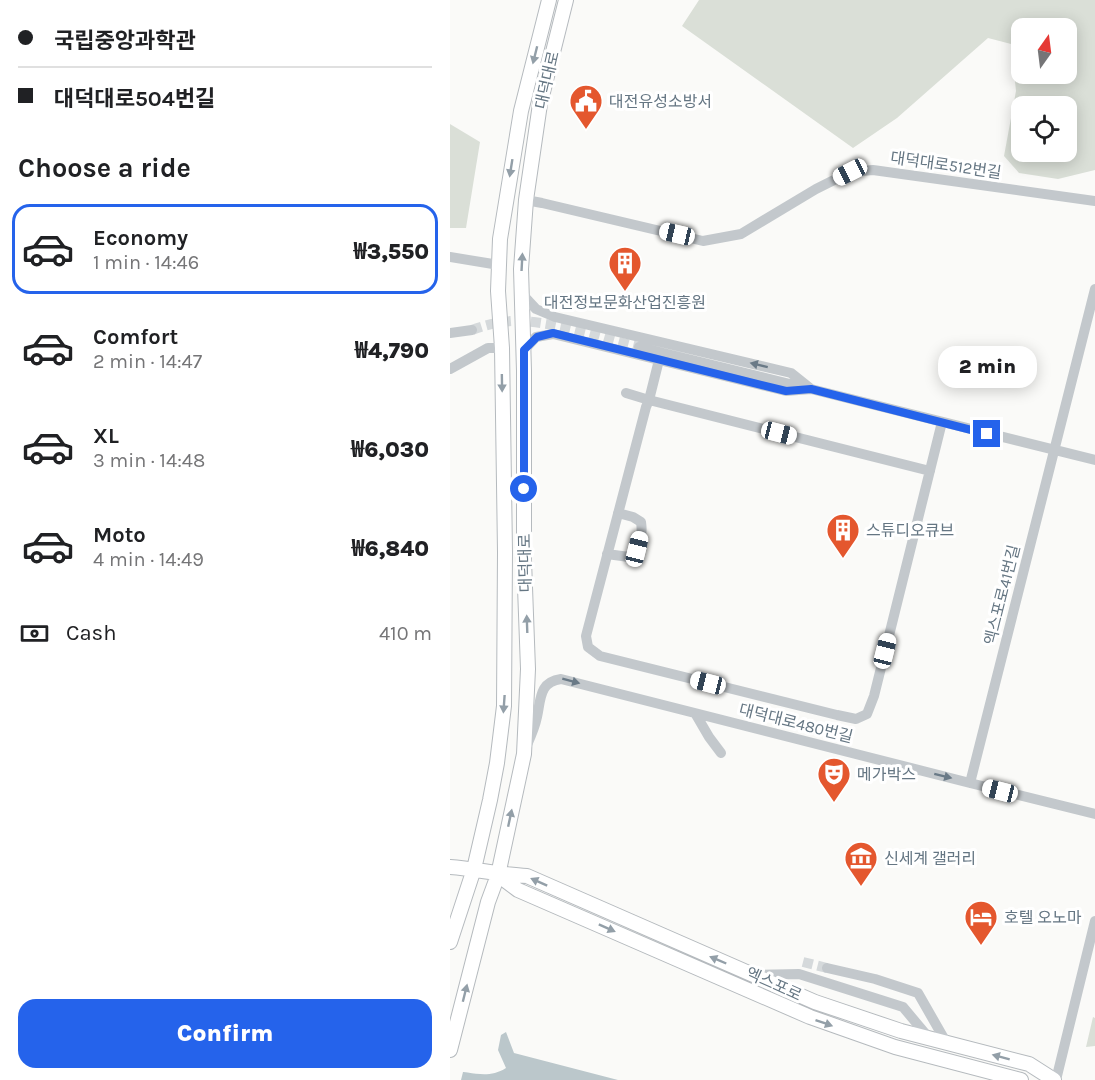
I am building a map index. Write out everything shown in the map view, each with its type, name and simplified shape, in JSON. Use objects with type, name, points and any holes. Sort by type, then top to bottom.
[{"type":"main road","name":"대덕대로","points":[[451,937],[474,869],[497,764],[504,706],[505,552],[502,348],[498,291],[500,239],[521,111],[549,0]]},
{"type":"main road","name":"대덕대로","points":[[450,1050],[488,902],[498,875],[524,754],[528,669],[524,560],[522,294],[526,201],[540,104],[566,0]]},
{"type":"main road","name":"엑스포로","points":[[450,867],[474,869],[498,875],[527,876],[815,1002],[901,1031],[1029,1064],[1055,1080]]},
{"type":"main road","name":"엑스포로","points":[[498,875],[518,890],[810,1017],[895,1047],[1021,1080]]},
{"type":"main road","points":[[450,913],[451,937]]},
{"type":"street","name":"대덕대로512번길","points":[[526,201],[704,241],[741,234],[816,189],[850,172],[873,170],[1095,201]]},
{"type":"street","points":[[450,257],[499,265]]},
{"type":"street","name":"엑스포로41번길","points":[[970,783],[1095,289]]},
{"type":"street","points":[[522,294],[536,309],[555,317],[791,373],[811,389]]},
{"type":"street","points":[[450,333],[472,330]]},
{"type":"street","points":[[524,350],[537,337],[553,333],[811,389],[1095,460]]},
{"type":"street","points":[[631,334],[623,338],[623,346],[659,360],[786,391],[811,389]]},
{"type":"street","points":[[450,369],[488,348],[502,348]]},
{"type":"street","points":[[659,360],[586,636],[588,647],[594,653],[826,712],[860,718],[867,714],[874,696],[942,422]]},
{"type":"street","points":[[626,393],[930,471]]},
{"type":"street","points":[[607,554],[629,557],[637,549],[642,530],[641,522],[618,513]]},
{"type":"street","name":"대덕대로480번길","points":[[524,754],[537,718],[539,699],[545,687],[552,680],[561,679],[970,783]]},
{"type":"street","points":[[695,712],[721,753]]},
{"type":"street","points":[[970,783],[1095,814]]},
{"type":"street","points":[[1055,1080],[1095,921]]},
{"type":"street","points":[[827,968],[875,979],[918,993],[946,1042]]},
{"type":"street","points":[[754,975],[799,974],[903,1007],[929,1038]]},
{"type":"shaded area","points":[[699,0],[1095,0],[1095,170],[1058,179],[1019,173],[1004,156],[1011,118],[1011,162],[1077,162],[1077,96],[1015,96],[1015,84],[1077,84],[1077,18],[1011,18],[1011,44],[988,38],[897,118],[853,148],[682,26]]},
{"type":"shaded area","points":[[450,124],[480,142],[466,228],[450,228]]},
{"type":"shaded area","points":[[1093,1017],[1095,1018],[1095,1046],[1086,1047]]},
{"type":"shaded area","points":[[506,1032],[514,1053],[618,1080],[450,1080],[450,1071],[492,1074],[506,1068],[498,1050],[501,1035]]},
{"type":"pier","points":[[450,1068],[464,1068],[461,1080],[450,1080]]},
{"type":"tunnel","points":[[472,330],[502,322],[527,321],[559,326],[639,347]]},
{"type":"tunnel","points":[[803,962],[827,968]]},
{"type":"place","name":"대전유성소방서","points":[[586,130]]},
{"type":"place","name":"대전정보문화산업진흥원","points":[[625,292]]},
{"type":"place","name":"스튜디오큐브","points":[[843,559]]},
{"type":"place","name":"메가박스","points":[[834,803]]},
{"type":"place","name":"신세계 갤러리","points":[[861,887]]},
{"type":"place","name":"호텔 오노마","points":[[981,946]]},
{"type":"route","points":[[524,489],[524,350],[537,337],[553,333],[786,391],[811,389],[987,434]]}]
